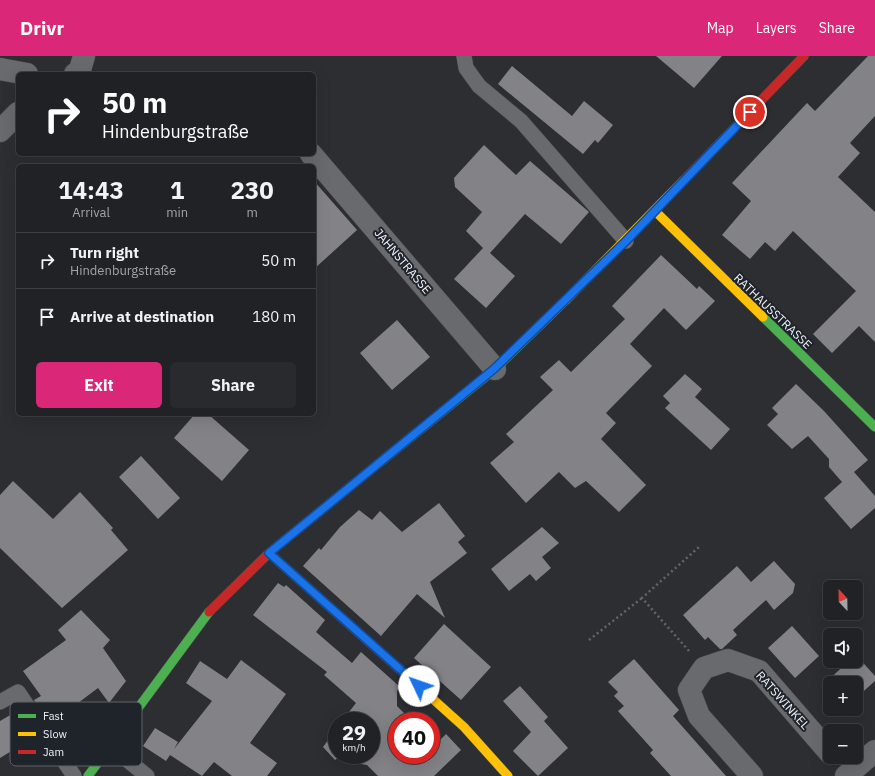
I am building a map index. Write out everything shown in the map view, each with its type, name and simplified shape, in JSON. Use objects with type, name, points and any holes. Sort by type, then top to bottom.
[{"type":"street","points":[[78,72],[80,70],[84,56]]},
{"type":"street","points":[[142,702],[208,612],[269,553],[494,369],[626,241],[804,56]]},
{"type":"street","points":[[0,68],[18,72]]},
{"type":"street","points":[[0,131],[16,115]]},
{"type":"street","name":"JAHNSTRASSE","points":[[312,156],[494,369]]},
{"type":"street","name":"RATHAUSSTRASSE","points":[[655,211],[875,427]]},
{"type":"street","points":[[269,553],[464,727],[508,776]]},
{"type":"street","name":"RATSWINKEL","points":[[704,668],[728,660],[759,671],[823,745]]},
{"type":"street","points":[[704,668],[690,690],[699,716],[752,776]]},
{"type":"street","points":[[838,764],[847,775],[875,751]]},
{"type":"street","points":[[88,776],[95,766]]},
{"type":"lane","points":[[464,56],[466,68],[479,86],[521,121],[626,241]]},
{"type":"lane","points":[[0,702],[18,692],[25,702]]},
{"type":"lane","points":[[67,766],[74,776]]},
{"type":"lane","points":[[135,766],[147,776]]},
{"type":"path","points":[[589,640],[642,598],[699,546]]},
{"type":"path","points":[[642,598],[704,668]]},
{"type":"building","points":[[656,56],[722,56],[694,88]]},
{"type":"building","points":[[868,56],[875,56],[875,116],[850,143],[860,153],[838,177],[875,212],[875,342],[859,326],[832,353],[813,334],[856,291],[793,231],[775,251],[765,242],[750,259],[722,235],[751,201],[732,183],[807,103],[815,111]]},
{"type":"building","points":[[512,66],[572,116],[584,101],[613,125],[598,143],[595,140],[583,154],[498,84]]},
{"type":"building","points":[[484,145],[516,175],[530,161],[589,212],[561,244],[525,214],[490,253],[515,276],[486,308],[454,279],[483,248],[466,231],[482,212],[455,187],[454,178]]},
{"type":"building","points":[[316,183],[357,230],[316,267]]},
{"type":"building","points":[[661,255],[697,289],[699,286],[715,301],[686,330],[664,308],[630,344],[652,366],[606,413],[616,423],[601,439],[646,485],[619,512],[586,481],[575,488],[559,472],[526,503],[490,463],[514,442],[506,434],[553,390],[540,377],[559,360],[571,372],[625,319],[612,306]]},
{"type":"building","points":[[397,320],[430,357],[392,390],[360,353]]},
{"type":"building","points":[[685,374],[702,389],[695,397],[730,429],[711,450],[665,408],[670,403],[663,396]]},
{"type":"building","points":[[796,384],[824,411],[868,460],[854,472],[875,496],[875,508],[851,529],[824,498],[842,482],[829,467],[829,459],[808,436],[792,449],[767,425],[778,414],[772,408]]},
{"type":"building","points":[[193,416],[210,416],[249,450],[222,481],[174,438]]},
{"type":"building","points":[[141,456],[180,498],[158,519],[119,477]]},
{"type":"building","points":[[13,481],[53,519],[80,492],[113,528],[111,530],[128,550],[62,608],[0,548],[0,495]]},
{"type":"building","points":[[439,503],[465,536],[458,542],[467,553],[430,582],[445,618],[417,594],[381,636],[303,566],[319,548],[321,550],[340,527],[359,510],[372,520],[380,511],[402,532]]},
{"type":"building","points":[[542,527],[559,543],[542,557],[551,568],[536,581],[530,574],[509,591],[491,569]]},
{"type":"building","points":[[774,561],[795,584],[793,593],[774,610],[766,600],[733,630],[737,635],[722,649],[720,649],[708,637],[705,640],[683,615],[737,566],[751,582]]},
{"type":"building","points":[[278,583],[284,587],[286,585],[325,620],[316,632],[352,663],[361,652],[400,687],[397,691],[397,706],[403,712],[388,712],[388,764],[440,764],[440,740],[446,734],[461,750],[434,776],[378,776],[367,765],[361,764],[380,764],[380,712],[349,712],[356,703],[324,675],[327,672],[253,615]]},
{"type":"building","points":[[81,610],[110,640],[103,648],[126,681],[110,702],[98,688],[79,702],[35,702],[34,700],[41,696],[23,671],[66,640],[58,630]]},
{"type":"building","points":[[444,624],[491,667],[461,700],[414,658]]},
{"type":"building","points":[[792,626],[819,656],[795,678],[768,648]]},
{"type":"building","points":[[634,659],[679,710],[673,716],[726,776],[671,776],[650,753],[653,750],[618,711],[624,706],[614,696],[618,692],[608,682]]},
{"type":"building","points":[[241,660],[286,694],[250,743],[277,763],[267,776],[232,776],[214,762],[202,776],[170,755],[166,761],[143,746],[155,728],[178,742],[174,749],[212,701],[186,683],[200,661],[227,679]]},
{"type":"building","points":[[863,663],[875,676],[875,681],[863,692],[863,676],[833,676],[841,668],[863,668]]},
{"type":"building","points":[[520,686],[548,717],[544,721],[568,748],[538,776],[513,751],[531,732],[503,701]]},
{"type":"building","points":[[10,715],[10,752],[0,758],[0,721]]},
{"type":"building","points":[[328,740],[328,752],[323,747]]},
{"type":"traffic: fast","points":[[384,459],[495,369],[566,300]]},
{"type":"traffic: fast","points":[[763,317],[875,427]]},
{"type":"traffic: fast","points":[[142,703],[209,612]]},
{"type":"traffic: fast","points":[[88,776],[95,766]]},
{"type":"traffic: slow","points":[[566,300],[684,180]]},
{"type":"traffic: slow","points":[[655,211],[763,317]]},
{"type":"traffic: slow","points":[[424,691],[464,727],[508,776]]},
{"type":"traffic: jam","points":[[684,180],[804,56]]},
{"type":"traffic: jam","points":[[209,612],[269,553],[384,459]]},
{"type":"traffic: jam","points":[[269,553],[424,691]]},
{"type":"route","points":[[419,686],[385,654],[269,553],[494,369],[626,241],[750,112]]}]
